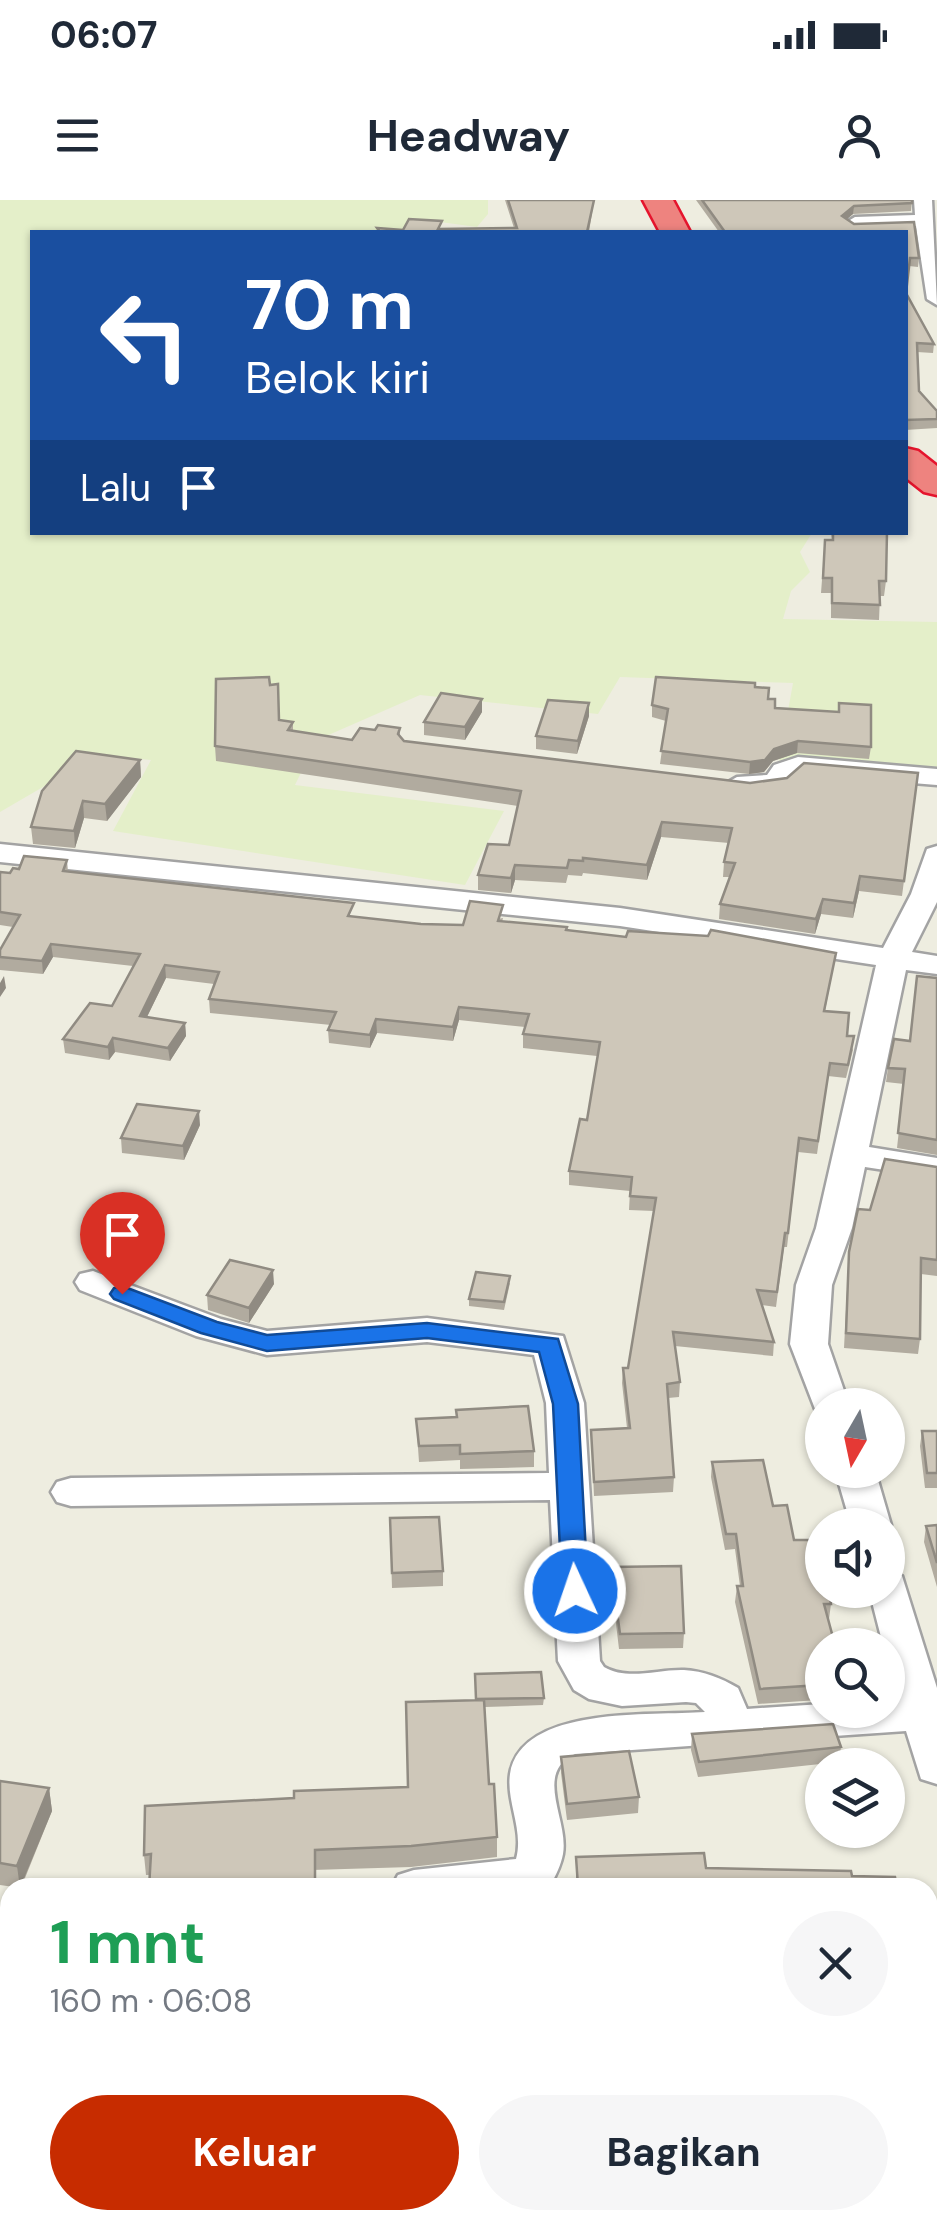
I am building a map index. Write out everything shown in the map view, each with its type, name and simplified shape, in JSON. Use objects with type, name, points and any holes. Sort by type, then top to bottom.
[{"type":"highway","points":[[629,200],[645,230]]},
{"type":"highway","points":[[658,200],[674,230]]},
{"type":"highway","points":[[908,471],[937,484]]},
{"type":"highway","points":[[908,473],[937,514]]},
{"type":"street","points":[[855,224],[927,207],[937,299]]},
{"type":"street","points":[[711,782],[768,785],[781,780],[784,771],[798,766],[937,777]]},
{"type":"street","points":[[0,853],[620,917],[937,964]]},
{"type":"street","points":[[824,1388],[809,1344],[808,1319],[850,1154],[893,958],[926,894],[937,855]]},
{"type":"street","points":[[850,1154],[937,1168]]},
{"type":"street","points":[[93,1282],[209,1328],[267,1343],[427,1330],[550,1345],[565,1404],[579,1661],[583,1676],[600,1690],[705,1688],[722,1698],[730,1724]]},
{"type":"street","points":[[71,1492],[570,1486]]},
{"type":"street","points":[[894,1608],[937,1767]]},
{"type":"street","points":[[518,1878],[536,1871],[540,1854],[532,1774],[540,1751],[549,1744],[570,1738],[730,1724],[923,1714]]},
{"type":"green space","points":[[0,200],[488,200],[488,214],[477,227],[418,219],[408,230],[30,230],[30,535],[811,535],[800,552],[810,572],[791,591],[783,619],[937,622],[937,769],[779,761],[793,683],[620,677],[598,714],[420,695],[317,740],[295,785],[504,811],[465,885],[113,831],[151,760],[98,755],[0,812]]},
{"type":"building","points":[[508,200],[594,200],[587,230],[403,230],[409,219],[442,221],[438,229],[517,228]]},
{"type":"building","points":[[702,200],[912,200],[854,206],[842,216],[854,224],[914,222],[919,258],[910,258],[908,276],[908,230],[724,230]]},
{"type":"building","points":[[908,297],[934,344],[917,343],[919,391],[937,411],[937,419],[908,420]]},
{"type":"building","points":[[833,535],[887,535],[886,581],[879,581],[880,605],[832,603],[832,578],[823,578],[825,540],[833,540]]},
{"type":"building","points":[[269,677],[270,685],[278,684],[279,720],[293,722],[288,730],[352,740],[360,728],[375,730],[378,725],[400,728],[398,734],[404,741],[750,783],[787,778],[804,763],[918,773],[904,881],[860,876],[854,903],[823,899],[816,919],[720,904],[735,863],[724,862],[732,828],[662,822],[647,865],[583,858],[569,860],[567,868],[515,865],[511,878],[478,875],[488,844],[509,845],[521,791],[215,746],[216,679]]},
{"type":"building","points":[[656,677],[755,683],[755,687],[769,688],[768,699],[775,699],[775,708],[839,712],[839,703],[871,705],[871,747],[798,741],[774,749],[765,760],[750,762],[661,751],[668,709],[652,705]]},
{"type":"building","points":[[441,693],[482,699],[465,727],[424,722]]},
{"type":"building","points":[[548,700],[589,703],[578,741],[536,736]]},
{"type":"building","points":[[76,751],[140,760],[105,804],[83,801],[74,831],[31,827],[42,791]]},
{"type":"building","points":[[24,856],[67,860],[63,871],[354,903],[348,916],[463,925],[470,901],[503,905],[498,921],[626,937],[628,931],[708,936],[711,930],[836,953],[824,1011],[849,1013],[847,1036],[854,1036],[848,1065],[830,1063],[818,1141],[799,1138],[777,1292],[757,1290],[774,1342],[673,1332],[680,1382],[667,1384],[674,1477],[594,1482],[591,1430],[630,1428],[623,1368],[628,1368],[656,1198],[630,1196],[632,1177],[569,1171],[580,1119],[587,1120],[600,1042],[523,1034],[529,1014],[459,1007],[453,1027],[376,1019],[370,1035],[328,1030],[336,1012],[209,999],[219,972],[165,965],[140,1016],[185,1023],[168,1048],[113,1038],[108,1047],[63,1039],[90,1003],[112,1006],[140,954],[51,944],[42,961],[0,957],[0,950],[20,915],[0,912],[0,872],[19,869]]},
{"type":"building","points":[[917,976],[937,978],[937,1140],[898,1133],[905,1069],[888,1068],[894,1039],[910,1041]]},
{"type":"building","points":[[137,1104],[199,1111],[183,1146],[121,1138]]},
{"type":"building","points":[[885,1159],[937,1167],[937,1260],[921,1258],[920,1339],[846,1333],[849,1252],[858,1209],[870,1210]]},
{"type":"building","points":[[230,1260],[273,1270],[249,1308],[207,1295]]},
{"type":"building","points":[[476,1272],[510,1276],[504,1302],[469,1299]]},
{"type":"building","points":[[528,1406],[534,1451],[460,1454],[460,1445],[419,1446],[416,1419],[457,1417],[456,1410]]},
{"type":"building","points":[[922,1431],[937,1431],[937,1473],[927,1473]]},
{"type":"building","points":[[763,1460],[773,1506],[787,1505],[794,1540],[805,1540],[805,1608],[825,1608],[830,1628],[805,1628],[805,1686],[760,1689],[737,1586],[743,1586],[736,1534],[726,1534],[712,1462]]},
{"type":"building","points":[[439,1517],[443,1571],[392,1573],[390,1518]]},
{"type":"building","points":[[937,1525],[937,1563],[926,1526]]},
{"type":"building","points":[[681,1566],[684,1633],[620,1634],[611,1567]]},
{"type":"building","points":[[541,1672],[544,1698],[476,1699],[475,1674]]},
{"type":"building","points":[[484,1700],[497,1837],[315,1850],[315,1878],[150,1878],[151,1854],[144,1855],[145,1806],[294,1798],[294,1791],[408,1787],[406,1702]]},
{"type":"building","points":[[805,1726],[834,1728],[841,1747],[699,1762],[692,1734]]},
{"type":"building","points":[[629,1751],[639,1797],[567,1804],[561,1757]]},
{"type":"building","points":[[0,1781],[49,1788],[17,1866],[0,1863]]},
{"type":"building","points":[[704,1853],[706,1868],[851,1871],[852,1876],[895,1878],[577,1878],[576,1857]]},
{"type":"route","points":[[122,1294],[209,1328],[267,1343],[427,1330],[550,1345],[565,1404],[575,1591]]}]
